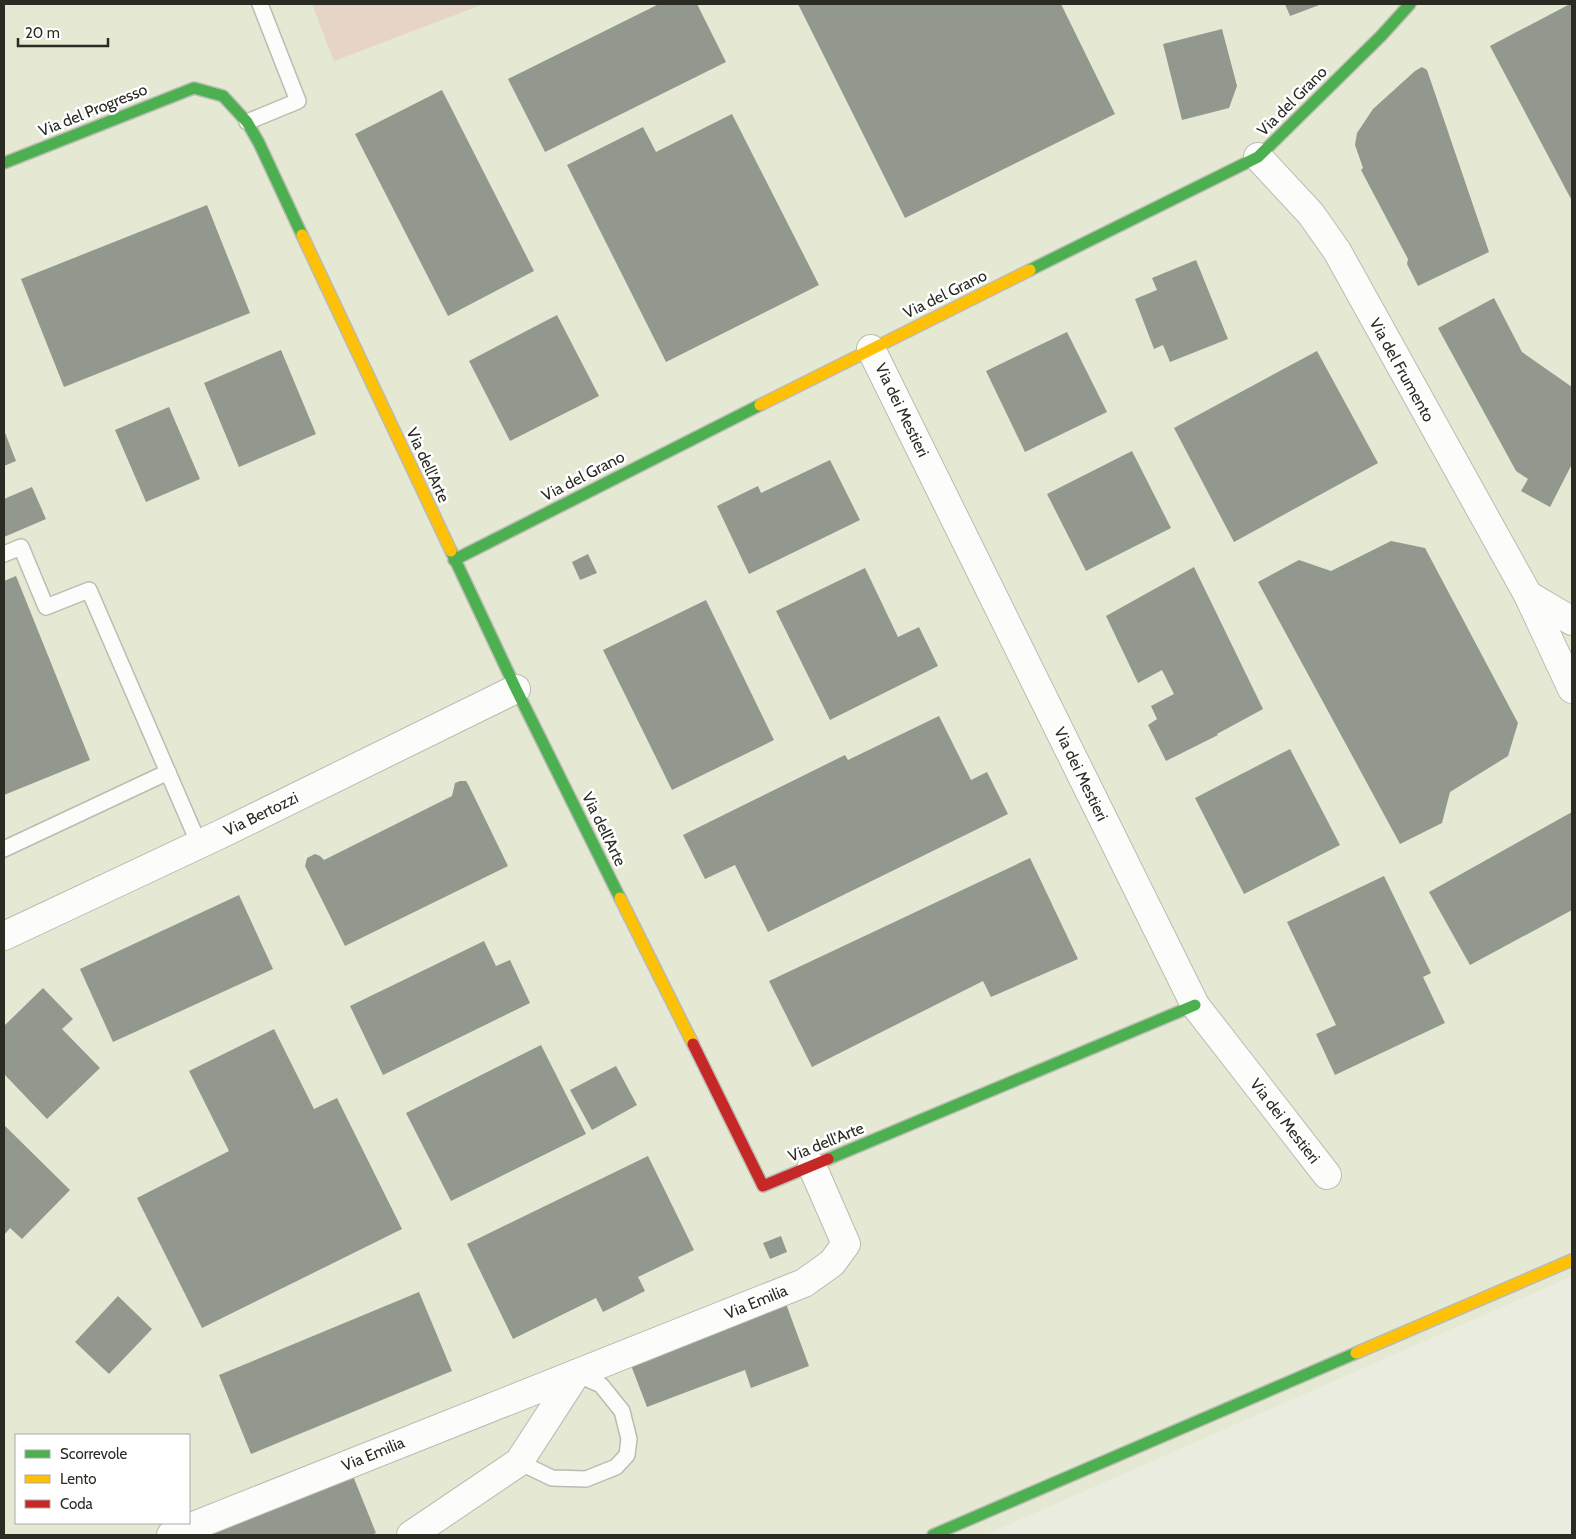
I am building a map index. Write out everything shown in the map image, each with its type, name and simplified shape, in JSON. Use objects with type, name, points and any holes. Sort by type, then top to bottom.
[{"type":"street","name":"Via del Grano","points":[[454,560],[871,349],[1258,158],[1381,36],[1410,4]]},
{"type":"street","name":"Via dell'Arte","points":[[194,88],[223,96],[247,122],[260,143],[516,689],[763,1186],[1195,1005]]},
{"type":"street","name":"Via del Progresso","points":[[4,163],[194,88]]},
{"type":"street","name":"Via del Frumento","points":[[1258,158],[1311,214],[1337,252],[1528,595],[1572,690]]},
{"type":"street","name":"Via dei Mestieri","points":[[871,349],[1195,1005],[1327,1175]]},
{"type":"street","points":[[1528,595],[1572,621]]},
{"type":"street","name":"Via Bertozzi","points":[[4,936],[199,844],[516,689]]},
{"type":"street","name":"Via Emilia","points":[[171,1535],[804,1283],[832,1264],[846,1244],[812,1166]]},
{"type":"street","points":[[933,1535],[961,1528],[1572,1260]]},
{"type":"street","points":[[411,1535],[519,1462],[576,1374]]},
{"type":"lane","points":[[247,122],[298,101],[260,4]]},
{"type":"lane","points":[[4,554],[22,547],[46,607],[89,590],[199,844]]},
{"type":"lane","points":[[4,849],[168,772]]},
{"type":"lane","points":[[519,1462],[552,1478],[586,1479],[616,1467],[627,1455],[629,1439],[622,1411],[600,1385],[576,1374]]},
{"type":"shaded area","points":[[4,4],[1572,4],[1572,1276],[985,1535],[4,1535]]},
{"type":"shaded area","points":[[312,4],[484,4],[334,61]]},
{"type":"building","points":[[659,4],[697,4],[726,62],[545,152],[508,79]]},
{"type":"building","points":[[798,4],[1061,4],[1115,114],[905,218]]},
{"type":"building","points":[[1285,4],[1322,4],[1290,16]]},
{"type":"building","points":[[1572,4],[1572,201],[1490,46]]},
{"type":"building","points":[[1222,29],[1237,86],[1229,108],[1182,120],[1163,44]]},
{"type":"building","points":[[1422,67],[1427,70],[1489,252],[1418,286],[1407,264],[1408,259],[1361,170],[1363,168],[1355,145],[1357,133],[1373,109],[1415,71]]},
{"type":"building","points":[[442,90],[534,271],[448,316],[355,134]]},
{"type":"building","points":[[732,114],[819,285],[666,362],[567,165],[643,127],[656,152]]},
{"type":"building","points":[[207,205],[250,313],[64,387],[21,279]]},
{"type":"building","points":[[1196,260],[1228,339],[1170,362],[1163,345],[1154,349],[1135,299],[1157,290],[1152,278]]},
{"type":"building","points":[[1494,298],[1522,352],[1572,387],[1572,464],[1550,507],[1521,491],[1528,479],[1516,471],[1438,328]]},
{"type":"building","points":[[557,315],[599,396],[510,441],[469,361]]},
{"type":"building","points":[[1067,332],[1107,412],[1025,452],[986,371]]},
{"type":"building","points":[[281,350],[316,434],[239,467],[204,383]]},
{"type":"building","points":[[1317,351],[1378,463],[1234,542],[1174,428]]},
{"type":"building","points":[[169,407],[200,479],[146,502],[115,430]]},
{"type":"building","points":[[4,430],[16,461],[4,466]]},
{"type":"building","points":[[1132,451],[1171,528],[1086,571],[1047,494]]},
{"type":"building","points":[[830,460],[860,520],[749,574],[717,506],[758,486],[761,493]]},
{"type":"building","points":[[32,487],[46,519],[4,537],[4,499]]},
{"type":"building","points":[[1391,541],[1425,548],[1518,723],[1508,756],[1450,792],[1442,823],[1400,844],[1258,582],[1299,560],[1331,571]]},
{"type":"building","points":[[588,554],[597,573],[580,580],[572,562]]},
{"type":"building","points":[[1194,567],[1263,709],[1218,735],[1166,761],[1148,725],[1157,719],[1151,706],[1174,694],[1162,670],[1138,683],[1106,616]]},
{"type":"building","points":[[865,568],[898,637],[919,627],[938,666],[830,720],[776,611]]},
{"type":"building","points":[[16,576],[90,760],[4,795],[4,581]]},
{"type":"building","points":[[706,600],[774,740],[672,790],[603,650]]},
{"type":"building","points":[[939,716],[971,780],[987,772],[1008,814],[768,932],[735,865],[705,879],[683,835],[845,755],[848,760]]},
{"type":"building","points":[[1290,749],[1340,845],[1244,894],[1195,798]]},
{"type":"building","points":[[466,781],[469,786],[508,866],[345,946],[305,866],[307,858],[315,854],[324,860],[452,796],[455,783]]},
{"type":"building","points":[[1572,812],[1572,910],[1470,965],[1429,892]]},
{"type":"building","points":[[1030,858],[1078,959],[991,997],[983,981],[812,1067],[769,981]]},
{"type":"building","points":[[1384,876],[1431,973],[1423,977],[1445,1023],[1335,1075],[1316,1034],[1336,1025],[1287,922]]},
{"type":"building","points":[[239,895],[273,969],[113,1042],[80,969]]},
{"type":"building","points":[[484,941],[496,966],[510,960],[530,1003],[383,1075],[350,1006]]},
{"type":"building","points":[[43,988],[73,1019],[62,1029],[100,1068],[47,1119],[4,1074],[4,1026]]},
{"type":"building","points":[[274,1029],[314,1109],[337,1098],[402,1229],[202,1328],[137,1198],[229,1151],[189,1071]]},
{"type":"building","points":[[541,1045],[586,1134],[451,1201],[406,1113]]},
{"type":"building","points":[[616,1066],[637,1105],[592,1130],[570,1090]]},
{"type":"building","points":[[4,1125],[70,1190],[22,1239],[10,1228],[4,1235]]},
{"type":"building","points":[[648,1156],[694,1250],[638,1277],[645,1291],[603,1312],[596,1298],[513,1339],[467,1244]]},
{"type":"building","points":[[781,1236],[787,1252],[770,1259],[763,1243]]},
{"type":"building","points":[[419,1292],[452,1371],[251,1454],[219,1375]]},
{"type":"building","points":[[118,1296],[152,1329],[109,1374],[75,1342]]},
{"type":"building","points":[[785,1301],[809,1366],[751,1388],[745,1370],[647,1407],[629,1360]]},
{"type":"building","points":[[351,1471],[376,1533],[371,1535],[188,1535]]},
{"type":"traffic: fast","points":[[1030,270],[1258,157],[1381,36],[1410,4]]},
{"type":"traffic: fast","points":[[4,163],[194,88],[223,96],[247,122],[259,143],[302,235]]},
{"type":"traffic: fast","points":[[454,560],[760,405]]},
{"type":"traffic: fast","points":[[451,551],[516,689],[620,898]]},
{"type":"traffic: fast","points":[[828,1159],[1195,1005]]},
{"type":"traffic: fast","points":[[933,1535],[1356,1353]]},
{"type":"traffic: slow","points":[[302,235],[451,551]]},
{"type":"traffic: slow","points":[[760,405],[1030,270]]},
{"type":"traffic: slow","points":[[620,898],[693,1044]]},
{"type":"traffic: slow","points":[[1356,1353],[1572,1260]]},
{"type":"traffic: jam","points":[[693,1044],[763,1186],[828,1159]]}]
